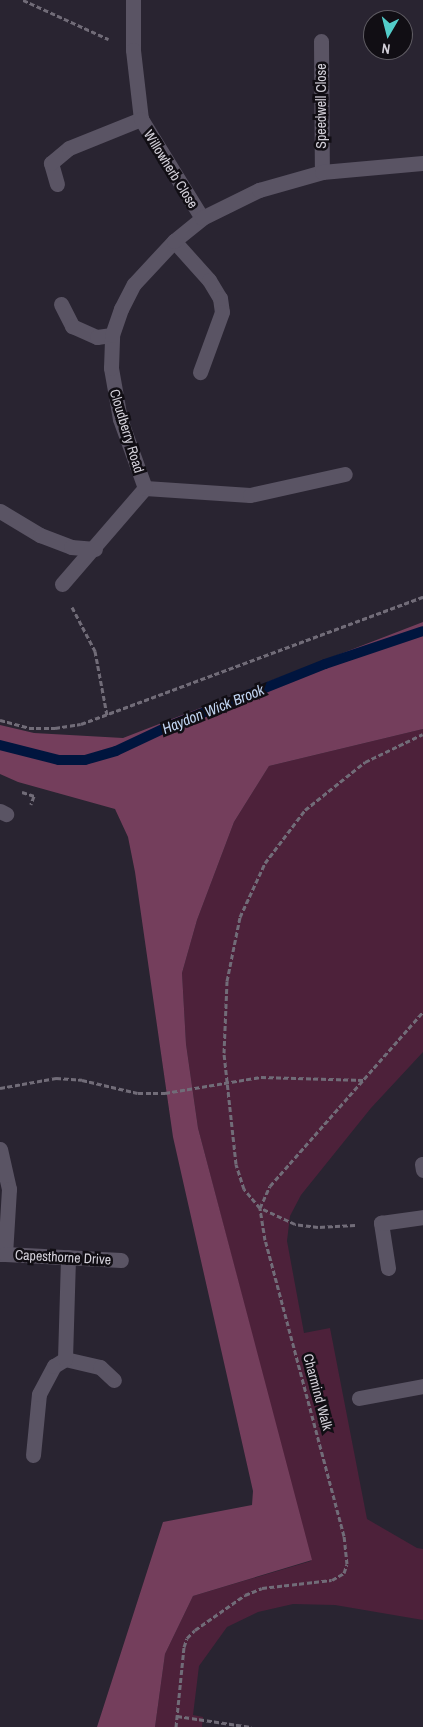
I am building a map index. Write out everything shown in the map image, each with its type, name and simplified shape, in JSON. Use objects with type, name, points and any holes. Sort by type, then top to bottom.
[{"type":"street","name":"Willowherb Close","points":[[133,0],[133,50],[141,119],[202,218]]},
{"type":"street","name":"Speedwell Close","points":[[321,41],[322,172]]},
{"type":"street","points":[[57,184],[52,163],[70,148],[141,119]]},
{"type":"street","name":"Cloudberry Road","points":[[145,488],[113,394],[112,335],[128,294],[174,241],[202,218],[258,190],[322,172],[423,163]]},
{"type":"street","points":[[174,241],[209,280],[220,298],[222,312],[200,372]]},
{"type":"street","points":[[61,304],[72,326],[97,337],[112,335]]},
{"type":"street","name":"Cloudberry Road","points":[[145,488],[250,495],[345,474]]},
{"type":"street","name":"Cloudberry Road","points":[[62,584],[145,488]]},
{"type":"street","points":[[0,511],[40,535],[71,546],[94,549]]},
{"type":"street","name":"Capesthorne Drive","points":[[0,1149],[9,1189],[3,1254],[121,1260]]},
{"type":"street","points":[[388,1268],[381,1223],[423,1217]]},
{"type":"street","points":[[65,1359],[68,1257]]},
{"type":"street","points":[[33,1455],[39,1394],[54,1366],[65,1359],[100,1367],[114,1380]]},
{"type":"street","points":[[358,1398],[423,1386]]},
{"type":"path","points":[[23,0],[133,50]]},
{"type":"path","points":[[62,584],[95,650],[107,715]]},
{"type":"path","points":[[0,720],[29,728],[55,728],[107,715],[423,597]]},
{"type":"path","points":[[381,1223],[318,1228],[294,1224],[260,1208],[244,1189],[236,1164],[224,1053],[227,981],[240,917],[265,863],[305,810],[365,762],[423,734]]},
{"type":"path","points":[[260,1208],[270,1186],[423,1012]]},
{"type":"path","points":[[0,1088],[56,1078],[82,1080],[138,1093],[165,1093],[227,1081],[261,1077],[364,1080]]},
{"type":"path","name":"Charmind Walk","points":[[176,1727],[184,1647],[187,1638],[195,1630],[245,1595],[262,1588],[332,1580],[344,1573],[348,1564],[344,1536],[270,1257],[260,1208]]},
{"type":"path","points":[[178,1716],[251,1727]]},
{"type":"shaded area","points":[[423,622],[423,729],[269,766],[234,822],[197,920],[182,973],[186,1044],[198,1128],[312,1560],[193,1596],[165,1654],[155,1727],[97,1727],[163,1522],[252,1505],[253,1491],[173,1137],[135,872],[128,837],[115,809],[18,782],[0,774],[0,725],[34,733],[123,738]]},
{"type":"shaded area","points":[[423,729],[423,1052],[371,1108],[301,1195],[290,1216],[287,1241],[304,1333],[330,1328],[367,1519],[417,1548],[423,1549],[423,1620],[335,1605],[293,1604],[258,1612],[227,1627],[199,1666],[193,1715],[203,1717],[202,1727],[155,1727],[165,1654],[193,1596],[311,1561],[198,1128],[186,1044],[182,973],[197,920],[234,822],[269,766]]},
{"type":"waterway","name":"Haydon Wick Brook","points":[[0,745],[59,760],[85,760],[116,751],[165,728],[325,664],[423,631]]}]
